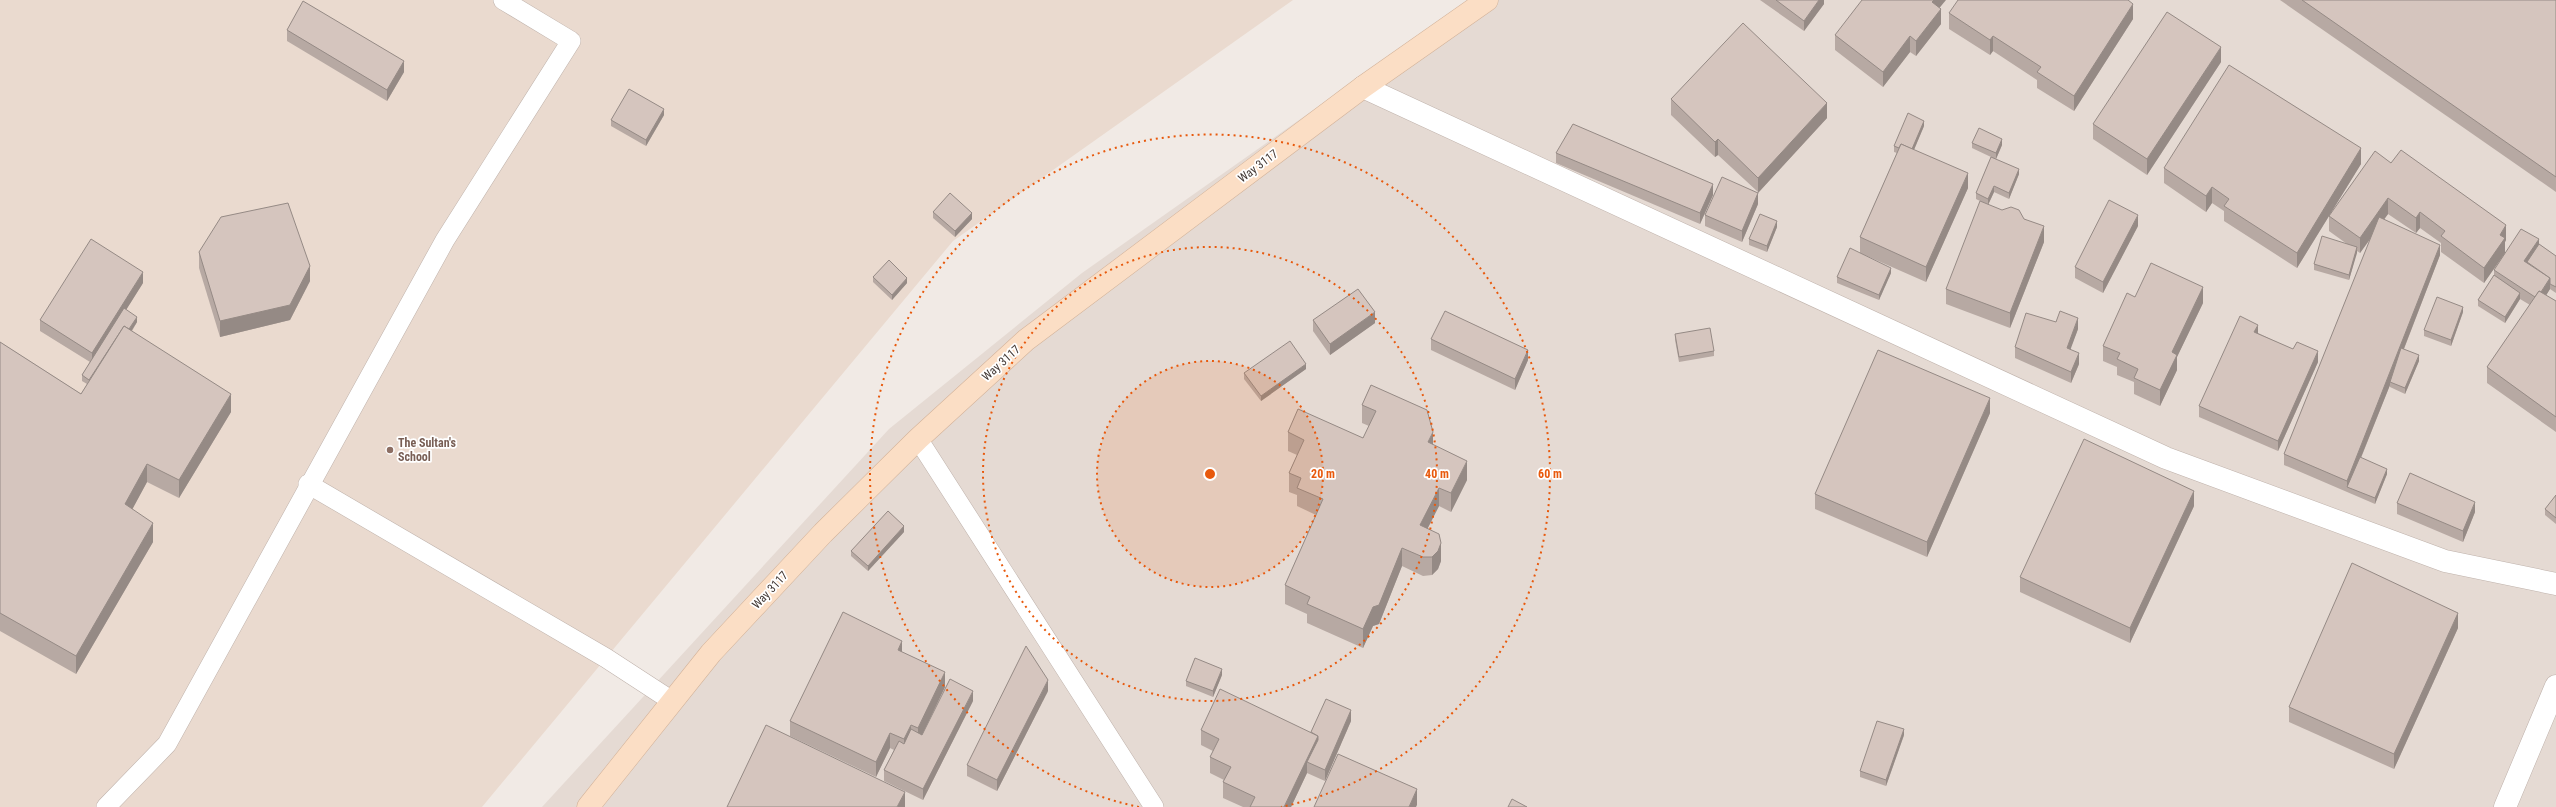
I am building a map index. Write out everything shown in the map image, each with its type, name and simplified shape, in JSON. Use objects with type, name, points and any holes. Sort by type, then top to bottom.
[{"type":"street","name":"Way 3117","points":[[588,807],[711,653],[823,533],[918,439],[1026,340],[1363,87],[1487,0]]},
{"type":"street","points":[[1363,87],[2166,458],[2445,561],[2556,584]]},
{"type":"street","points":[[2505,807],[2556,686]]},
{"type":"lane","points":[[106,807],[167,744],[308,484],[444,240],[571,42],[503,0]]},
{"type":"lane","points":[[918,439],[1154,807]]},
{"type":"lane","points":[[308,484],[606,658],[672,701]]},
{"type":"shaded area","name":"The Sultan's School","points":[[0,0],[1293,0],[953,241],[482,807],[0,807]]},
{"type":"shaded area","points":[[1469,0],[2556,0],[2556,807],[542,807],[889,429],[1082,273]]},
{"type":"building","points":[[1776,0],[1819,0],[1804,21]]},
{"type":"building","points":[[1862,0],[1934,0],[1932,2],[1941,9],[1916,41],[1910,36],[1883,72],[1835,35]]},
{"type":"building","points":[[1958,0],[2128,0],[2133,4],[2074,96],[2037,72],[2041,67],[1993,36],[1990,40],[1949,13]]},
{"type":"building","points":[[2302,0],[2556,0],[2556,177]]},
{"type":"building","points":[[303,1],[404,61],[387,90],[287,30]]},
{"type":"building","points":[[2167,12],[2221,47],[2147,159],[2093,124]]},
{"type":"building","points":[[1743,23],[1827,103],[1758,178],[1718,139],[1715,142],[1671,99]]},
{"type":"building","points":[[2229,65],[2361,148],[2297,253],[2224,206],[2229,199],[2212,187],[2206,196],[2164,168]]},
{"type":"building","points":[[629,89],[664,109],[646,140],[611,120]]},
{"type":"building","points":[[1908,113],[1924,121],[1912,149],[1901,144],[1899,148],[1894,146]]},
{"type":"building","points":[[1573,124],[1713,184],[1700,213],[1556,153]]},
{"type":"building","points":[[1979,128],[2002,139],[1996,153],[1972,143]]},
{"type":"building","points":[[1901,144],[1968,173],[1926,267],[1860,237]]},
{"type":"building","points":[[2401,150],[2506,225],[2500,235],[2505,238],[2484,268],[2441,236],[2445,231],[2420,212],[2416,218],[2388,198],[2360,238],[2329,216],[2375,151],[2391,163]]},
{"type":"building","points":[[1991,157],[2019,169],[2009,193],[1994,186],[1988,199],[1976,193]]},
{"type":"building","points":[[1722,177],[1758,193],[1742,231],[1705,215]]},
{"type":"building","points":[[950,193],[972,213],[955,231],[933,212]]},
{"type":"building","points":[[2109,200],[2138,215],[2103,282],[2075,267]]},
{"type":"building","points":[[1980,201],[2002,210],[2011,207],[2019,210],[2024,219],[2044,226],[2010,313],[1946,289]]},
{"type":"building","points":[[288,203],[310,266],[290,305],[220,321],[199,252],[221,217]]},
{"type":"building","points":[[1760,214],[1777,221],[1767,246],[1749,239]]},
{"type":"building","points":[[2379,217],[2440,245],[2347,481],[2284,454]]},
{"type":"building","points":[[2521,229],[2539,239],[2524,261],[2550,278],[2541,292],[2539,291],[2535,297],[2494,270]]},
{"type":"building","points":[[2322,236],[2357,247],[2349,275],[2314,264]]},
{"type":"building","points":[[91,239],[143,272],[92,353],[40,320]]},
{"type":"building","points":[[2539,244],[2556,256],[2556,287],[2550,284],[2550,278],[2527,262]]},
{"type":"building","points":[[1850,248],[1891,268],[1879,295],[1837,277]]},
{"type":"building","points":[[889,260],[907,278],[892,295],[873,277]]},
{"type":"building","points":[[2151,263],[2203,287],[2172,352],[2177,355],[2160,390],[2134,378],[2138,369],[2117,359],[2120,353],[2103,346],[2127,293],[2135,297]]},
{"type":"building","points":[[2494,275],[2520,293],[2505,317],[2478,300]]},
{"type":"building","points":[[1358,289],[1375,312],[1330,344],[1313,320]]},
{"type":"building","points":[[2539,291],[2556,301],[2556,417],[2487,367]]},
{"type":"building","points":[[2437,297],[2463,307],[2451,340],[2424,330]]},
{"type":"building","points":[[124,308],[137,317],[129,329],[124,326],[89,380],[82,375]]},
{"type":"building","points":[[1445,311],[1528,350],[1515,379],[1431,339]]},
{"type":"building","points":[[2060,311],[2078,318],[2067,348],[2079,353],[2071,372],[2015,347],[2026,313],[2056,322]]},
{"type":"building","points":[[2240,316],[2258,325],[2254,332],[2293,349],[2297,342],[2318,351],[2278,441],[2199,406]]},
{"type":"building","points":[[124,326],[231,394],[179,480],[147,464],[125,504],[153,523],[76,656],[0,613],[0,342],[81,394]]},
{"type":"building","points":[[1710,328],[1714,351],[1679,357],[1675,334]]},
{"type":"building","points":[[1290,341],[1306,364],[1261,396],[1244,373]]},
{"type":"building","points":[[2401,348],[2419,355],[2405,388],[2390,382]]},
{"type":"building","points":[[1878,350],[1990,398],[1927,542],[1815,494]]},
{"type":"building","points":[[1371,385],[1427,410],[1433,432],[1428,442],[1467,461],[1451,493],[1439,488],[1420,525],[1439,534],[1441,543],[1438,551],[1432,557],[1423,557],[1402,548],[1379,605],[1373,607],[1363,629],[1307,604],[1310,597],[1285,585],[1323,499],[1297,488],[1301,478],[1289,473],[1304,440],[1288,432],[1298,409],[1363,438],[1376,411],[1362,405]]},
{"type":"building","points":[[2084,439],[2194,491],[2130,628],[2020,577]]},
{"type":"building","points":[[2360,457],[2387,469],[2375,498],[2347,487]]},
{"type":"building","points":[[2410,473],[2475,502],[2463,531],[2397,503]]},
{"type":"building","points":[[2556,495],[2556,518],[2545,509]]},
{"type":"building","points":[[888,511],[904,526],[868,566],[851,551]]},
{"type":"building","points":[[2352,563],[2458,613],[2394,754],[2289,707]]},
{"type":"building","points":[[843,612],[902,641],[898,650],[945,672],[918,728],[911,725],[904,739],[890,733],[876,762],[790,721]]},
{"type":"building","points":[[1026,646],[1048,680],[997,780],[967,765]]},
{"type":"building","points":[[1195,658],[1222,669],[1213,691],[1186,681]]},
{"type":"building","points":[[950,679],[973,691],[923,789],[884,770],[899,741],[904,744],[911,729],[922,735]]},
{"type":"building","points":[[1220,689],[1318,736],[1284,807],[1250,807],[1255,797],[1223,782],[1231,767],[1210,757],[1219,739],[1201,730]]},
{"type":"building","points":[[1326,699],[1351,710],[1325,770],[1307,762],[1318,740],[1318,736],[1311,732]]},
{"type":"building","points":[[1877,721],[1904,729],[1886,780],[1860,771]]},
{"type":"building","points":[[766,725],[905,792],[897,807],[727,807]]},
{"type":"building","points":[[1338,754],[1417,789],[1409,807],[1314,807]]},
{"type":"building","points":[[1512,799],[1527,807],[1508,807]]},
{"type":"place","name":"The Sultan's School","points":[[390,450]]}]
